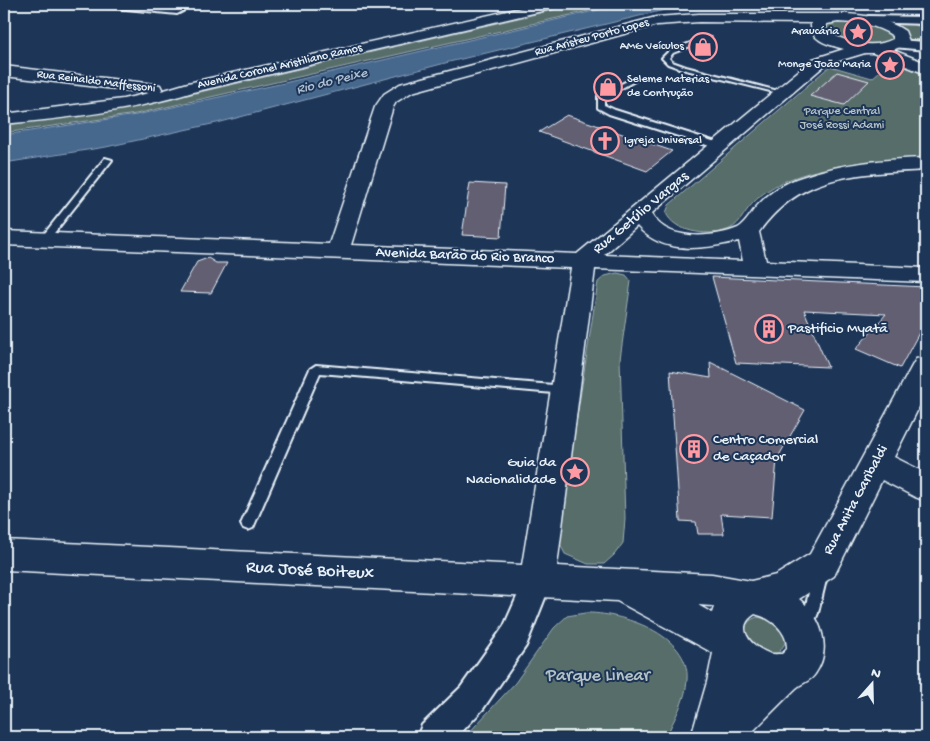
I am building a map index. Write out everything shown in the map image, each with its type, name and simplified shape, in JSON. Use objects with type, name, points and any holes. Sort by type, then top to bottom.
[{"type":"main road","name":"Avenida Coronel Aristiliano Ramos","points":[[4,119],[123,104],[555,4]]},
{"type":"main road","points":[[837,4],[849,18]]},
{"type":"main road","points":[[762,17],[793,25],[816,37],[823,43],[826,50],[825,56],[819,62]]},
{"type":"main road","name":"Rua Aristeu Porto Lopes","points":[[338,250],[384,107],[397,92],[418,83],[656,21],[685,18],[762,17],[868,20],[887,26],[900,34],[902,38],[897,44]]},
{"type":"main road","points":[[829,19],[822,21],[816,28],[822,36],[840,43],[868,48],[926,69]]},
{"type":"main road","points":[[868,48],[897,44],[926,62]]},
{"type":"main road","name":"Rua Getúlio Vargas","points":[[537,583],[584,260],[819,62],[868,48]]},
{"type":"main road","name":"Rua Reinaldo Maffessoni","points":[[4,71],[162,90],[188,88]]},
{"type":"main road","points":[[122,86],[123,104]]},
{"type":"main road","points":[[641,213],[644,222],[662,235],[676,241],[701,242],[748,232],[764,210],[777,198],[800,184],[824,177],[862,170],[926,164]]},
{"type":"main road","points":[[824,177],[926,182]]},
{"type":"main road","points":[[748,232],[756,268]]},
{"type":"main road","name":"Avenida Barão do Rio Branco","points":[[4,238],[926,275]]},
{"type":"main road","name":"Rua Anita Garibaldi","points":[[752,597],[791,585],[808,576],[822,565],[877,463],[926,366]]},
{"type":"main road","points":[[877,463],[926,488]]},
{"type":"main road","name":"Rua José Boiteux","points":[[4,555],[537,583],[712,590],[752,597]]},
{"type":"main road","name":"Rua José Boiteux","points":[[616,586],[658,604],[731,646]]},
{"type":"main road","points":[[752,597],[780,606],[800,625],[806,637],[807,650],[803,661],[795,669],[782,673],[758,669],[746,662],[731,646],[726,632],[726,622],[729,613],[735,606],[752,597]]},
{"type":"main road","points":[[711,737],[727,682],[731,646]]},
{"type":"main road","points":[[720,737],[782,673]]},
{"type":"street","points":[[106,4],[177,11]]},
{"type":"street","points":[[868,20],[926,21]]},
{"type":"street","points":[[897,44],[926,46]]},
{"type":"street","points":[[434,737],[472,698],[515,636],[537,583]]},
{"type":"lane","points":[[708,38],[671,52],[665,58],[670,63],[684,68],[780,93]]},
{"type":"lane","points":[[635,79],[600,98],[601,106],[612,112],[719,146]]},
{"type":"lane","points":[[44,240],[108,160]]},
{"type":"lane","points":[[248,524],[316,369],[565,390]]},
{"type":"lane","points":[[812,613],[822,565]]},
{"type":"green space","points":[[579,4],[619,4],[136,114],[4,133],[4,125],[131,108]]},
{"type":"green space","points":[[840,21],[871,24],[892,35],[893,39],[878,45],[860,44],[841,39],[826,32],[824,29],[826,25]]},
{"type":"green space","points":[[894,23],[915,25],[926,31],[926,35],[915,42],[910,41],[904,30]]},
{"type":"green space","name":"Parque Central José Rossi Adami","points":[[891,58],[926,73],[926,158],[866,162],[822,169],[801,175],[765,192],[749,207],[734,226],[724,231],[700,233],[676,225],[670,219],[666,213],[669,205],[830,66],[872,78],[887,65]]},
{"type":"green space","points":[[617,273],[626,275],[631,281],[620,359],[625,519],[623,543],[604,564],[588,564],[565,554],[558,540],[598,282],[605,276]]},
{"type":"green space","name":"Parque Linear","points":[[585,613],[600,614],[634,622],[666,638],[678,650],[685,664],[687,680],[679,709],[666,737],[465,737],[515,683],[554,628],[567,616]]},
{"type":"green space","points":[[757,617],[772,622],[783,632],[785,643],[779,653],[766,655],[745,638],[746,625]]},
{"type":"water","name":"Rio do Peixe","points":[[624,4],[689,4],[449,62],[221,122],[106,147],[4,163],[4,135],[136,115],[284,83]]},
{"type":"building","points":[[837,72],[869,81],[844,105],[810,96]]},
{"type":"building","name":"Igreja Universal","points":[[567,115],[672,151],[647,171],[539,132]]},
{"type":"building","points":[[470,183],[505,185],[501,237],[462,235]]},
{"type":"building","points":[[208,258],[216,263],[227,263],[211,293],[180,292],[197,262]]},
{"type":"building","name":"Pastificio Myatã","points":[[712,277],[926,287],[926,320],[900,368],[856,349],[886,314],[804,310],[828,367],[736,363]]},
{"type":"building","points":[[710,362],[805,410],[777,459],[772,517],[721,514],[724,534],[698,534],[696,522],[680,521],[670,371],[711,378]]},
{"type":"place","name":"Araucária","points":[[858,32]]},
{"type":"place","name":"AMG Veículos","points":[[703,47]]},
{"type":"place","name":"Monge João Maria","points":[[890,65]]},
{"type":"place","name":"Seleme Materias de Contrução","points":[[608,87]]},
{"type":"place","name":"Igreja Universal","points":[[605,141]]},
{"type":"place","name":"Pastificio Myatã","points":[[769,329]]},
{"type":"place","name":"Centro Comercial de Caçador","points":[[694,449]]},
{"type":"place","name":"Guia da Nacionalidade","points":[[575,472]]}]
